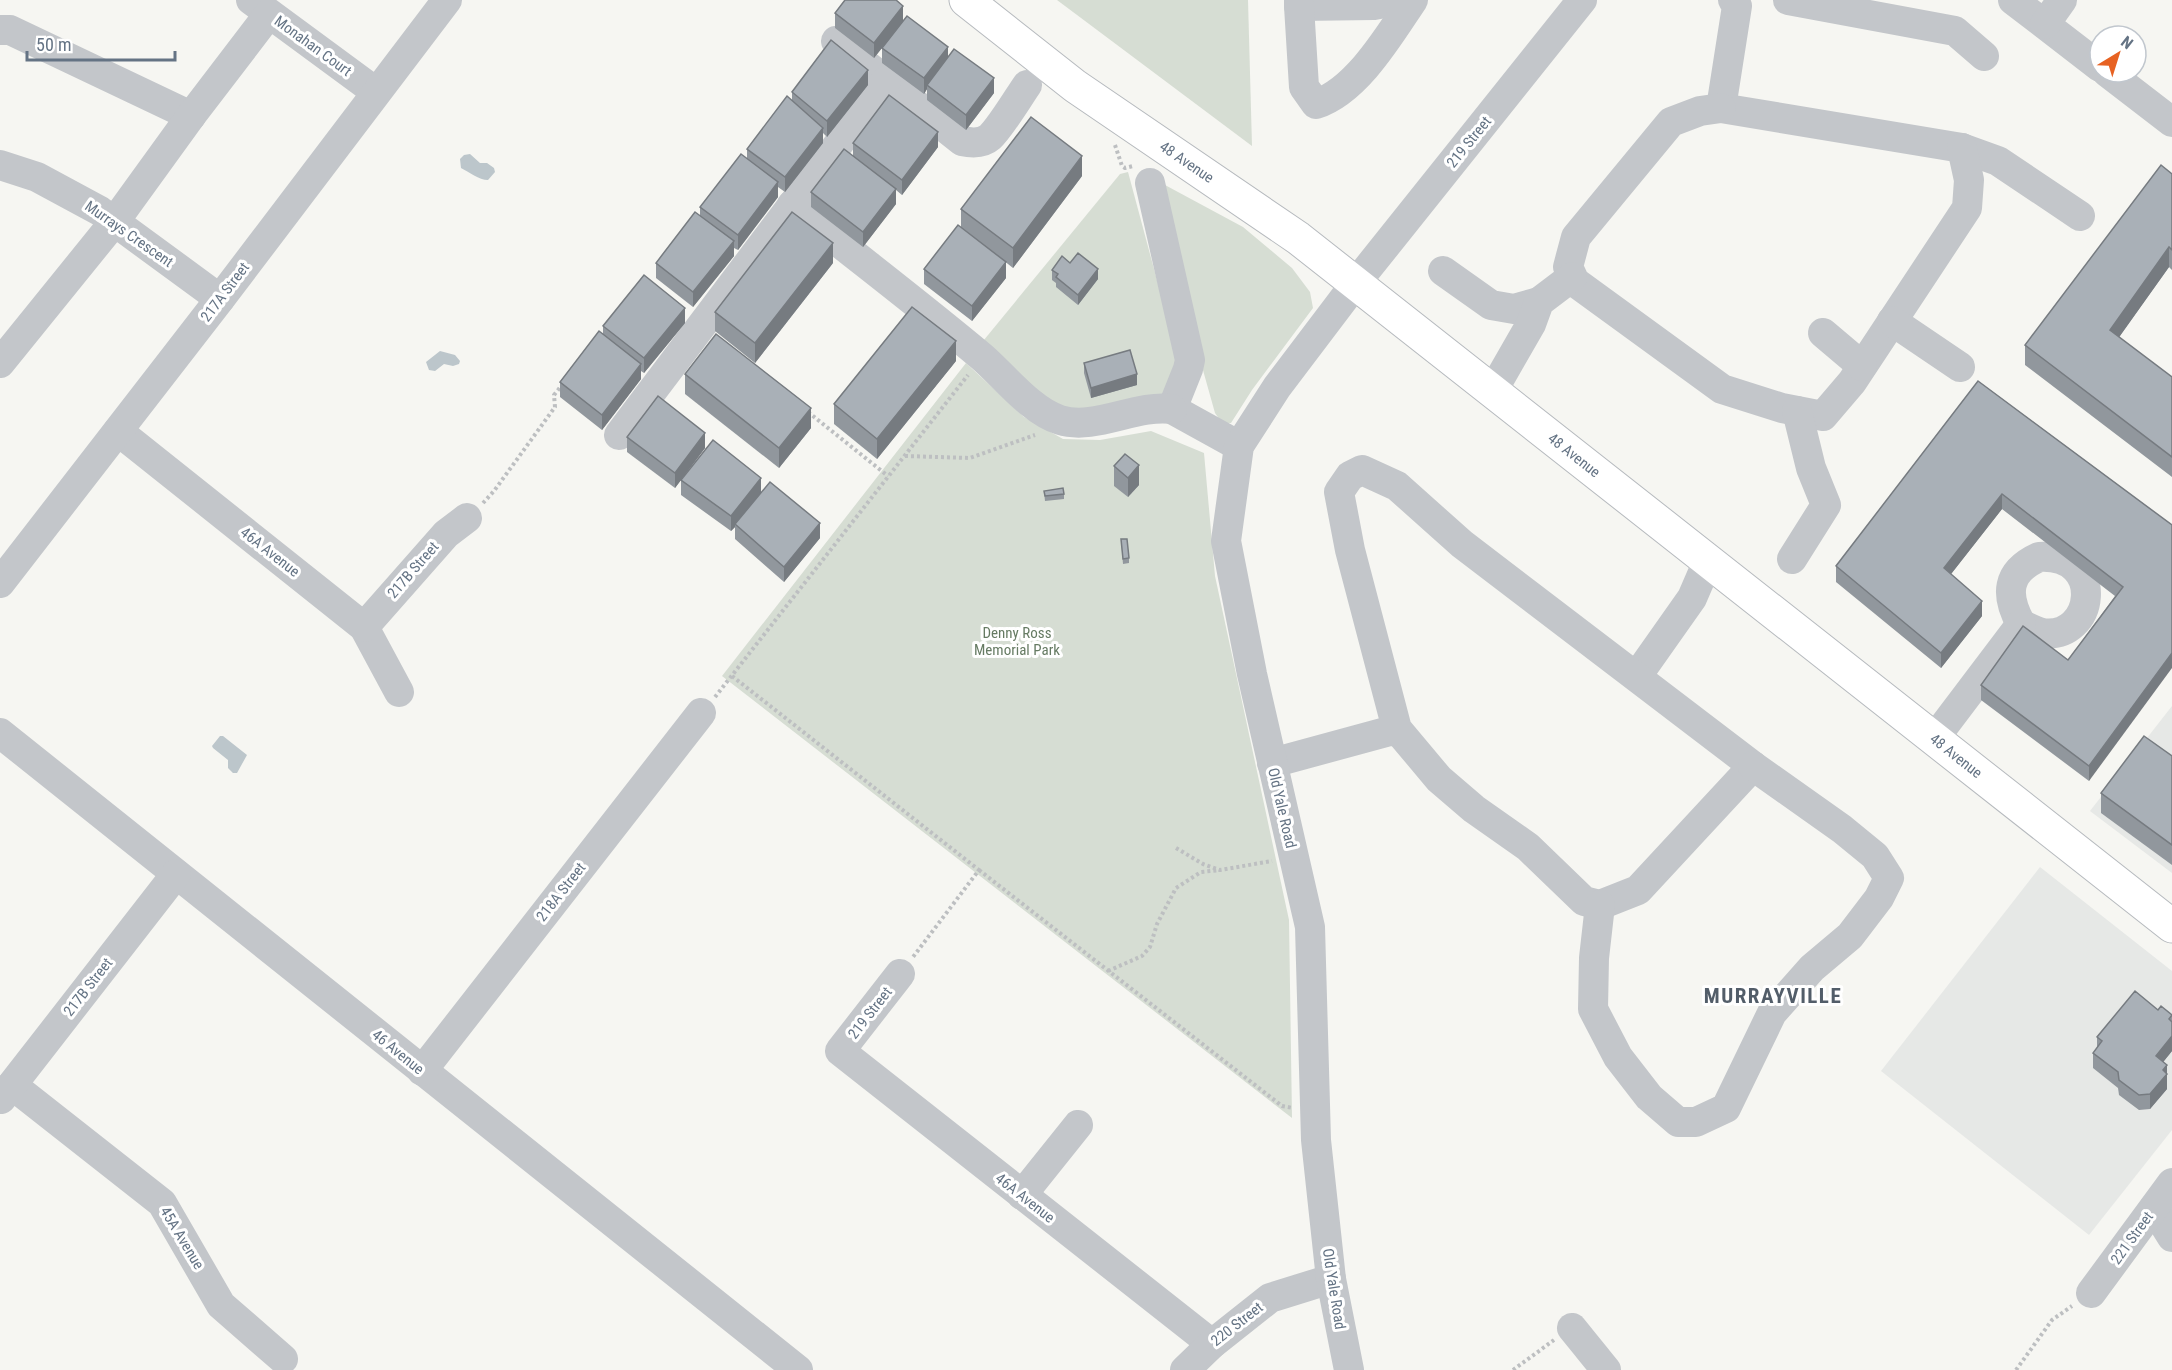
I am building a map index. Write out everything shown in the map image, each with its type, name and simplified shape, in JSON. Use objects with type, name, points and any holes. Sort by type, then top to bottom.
[{"type":"main road","name":"48 Avenue","points":[[966,0],[1075,86],[1298,238],[2172,926]]},
{"type":"street","name":"217A Street","points":[[0,583],[447,0]]},
{"type":"street","points":[[1400,0],[1374,5],[1299,3],[1304,87],[1316,104],[1327,100],[1364,70],[1413,0]]},
{"type":"street","points":[[1788,0],[1955,31],[1984,56]]},
{"type":"street","points":[[2013,0],[2088,58]]},
{"type":"street","points":[[2045,24],[2062,0]]},
{"type":"street","name":"219 Street","points":[[1355,284],[1576,2]]},
{"type":"street","points":[[1721,108],[1740,2]]},
{"type":"street","name":"Monahan Court","points":[[260,7],[376,92]]},
{"type":"street","points":[[0,363],[115,221],[191,116],[260,7]]},
{"type":"street","points":[[0,30],[10,30],[191,116]]},
{"type":"street","points":[[836,42],[962,141],[969,143],[990,137],[1027,85]]},
{"type":"street","points":[[620,435],[886,81]]},
{"type":"street","points":[[2123,84],[2171,120]]},
{"type":"street","points":[[1962,148],[1969,180],[1967,208],[1852,382],[1823,416],[1797,411],[1722,389],[1575,282],[1568,267],[1576,237],[1671,122],[1700,111],[1721,108],[1962,148],[1998,161],[2080,216]]},
{"type":"street","name":"Murrays Crescent","points":[[0,165],[37,177],[100,211],[220,299]]},
{"type":"street","points":[[1142,174],[1190,360],[1172,409]]},
{"type":"street","points":[[792,205],[982,357],[1044,412],[1060,420],[1076,422],[1162,407],[1172,409],[1239,446]]},
{"type":"street","points":[[1443,271],[1491,305],[1514,309],[1539,302],[1572,277]]},
{"type":"street","name":"Old Yale Road","points":[[1348,1370],[1331,1279],[1316,1140],[1310,927],[1272,763],[1226,541],[1239,446],[1277,387],[1355,284]]},
{"type":"street","points":[[1492,392],[1531,324],[1539,302]]},
{"type":"street","points":[[1892,321],[1960,368]]},
{"type":"street","points":[[1823,333],[1863,366]]},
{"type":"street","points":[[1792,559],[1826,505],[1811,468],[1797,411]]},
{"type":"street","name":"46A Avenue","points":[[118,431],[364,627],[399,692]]},
{"type":"street","points":[[1600,905],[1594,958],[1593,1009],[1618,1057],[1649,1097],[1678,1122],[1696,1122],[1726,1108],[1772,1013],[1812,968],[1850,936],[1879,898],[1889,878],[1875,856],[1850,836],[1462,544],[1397,486],[1362,470],[1350,476],[1339,492],[1350,550],[1396,729],[1439,779],[1474,809],[1528,847],[1584,901],[1600,905],[1638,890],[1754,766]]},
{"type":"street","name":"217B Street","points":[[364,627],[446,534],[467,518]]},
{"type":"street","points":[[1630,671],[1681,587],[1708,561]]},
{"type":"street","points":[[1935,739],[2021,624]]},
{"type":"street","name":"218A Street","points":[[422,1071],[701,713]]},
{"type":"street","points":[[1272,763],[1396,729]]},
{"type":"street","name":"46 Avenue","points":[[0,733],[798,1370]]},
{"type":"street","name":"217B Street","points":[[6,1093],[176,874]]},
{"type":"street","name":"219 Street","points":[[840,1051],[900,975]]},
{"type":"street","name":"46A Avenue","points":[[840,1051],[1212,1344]]},
{"type":"street","name":"45A Avenue","points":[[6,1093],[162,1203],[221,1305],[283,1359]]},
{"type":"street","points":[[1022,1195],[1078,1125]]},
{"type":"street","name":"221 Street","points":[[2091,1293],[2172,1183]]},
{"type":"street","points":[[2154,1208],[2172,1237]]},
{"type":"street","name":"220 Street","points":[[1185,1370],[1212,1344],[1270,1298],[1331,1279]]},
{"type":"street","points":[[1572,1328],[1606,1370]]},
{"type":"path","points":[[1115,143],[1122,166],[1142,174]]},
{"type":"path","points":[[701,713],[982,357]]},
{"type":"path","points":[[904,456],[970,458],[1046,431],[1060,420]]},
{"type":"path","points":[[732,676],[1282,1106],[1315,1112]]},
{"type":"path","points":[[1176,848],[1203,864],[1220,870]]},
{"type":"path","points":[[1108,971],[1142,956],[1150,946],[1157,924],[1176,888],[1201,872],[1293,857]]},
{"type":"path","points":[[900,975],[979,870]]},
{"type":"path","points":[[2016,1370],[2052,1320],[2091,1293]]},
{"type":"path","points":[[1513,1370],[1572,1328]]},
{"type":"shaded area","points":[[470,154],[480,163],[487,163],[494,168],[495,172],[488,180],[461,168],[460,159]]},
{"type":"shaded area","points":[[440,351],[455,355],[460,361],[459,364],[453,366],[444,364],[435,371],[429,370],[426,362]]},
{"type":"shaded area","points":[[2172,706],[2172,873],[2090,811]]},
{"type":"shaded area","points":[[220,736],[247,755],[237,773],[233,773],[228,768],[228,760],[212,746]]},
{"type":"shaded area","points":[[2040,867],[2172,971],[2172,1130],[2089,1235],[1881,1071]]},
{"type":"green space","points":[[1057,0],[1248,0],[1252,146]]},
{"type":"green space","points":[[1128,172],[1187,392],[1082,413],[1039,400],[979,346],[1120,174]]},
{"type":"green space","points":[[1165,185],[1243,227],[1292,268],[1310,292],[1313,308],[1252,390],[1231,423],[1222,423],[1215,413],[1185,306]]},
{"type":"green space","name":"Denny Ross Memorial Park","points":[[966,363],[1024,417],[1063,439],[1100,440],[1151,431],[1204,453],[1215,576],[1289,920],[1292,1118],[722,676]]},
{"type":"building","points":[[845,0],[896,0],[903,6],[874,43],[835,13]]},
{"type":"building","points":[[907,16],[948,47],[924,78],[882,48]]},
{"type":"building","points":[[831,40],[868,70],[827,121],[792,92]]},
{"type":"building","points":[[954,49],[994,78],[966,115],[927,85]]},
{"type":"building","points":[[889,95],[938,132],[902,180],[853,143]]},
{"type":"building","points":[[787,96],[823,128],[785,177],[747,149]]},
{"type":"building","points":[[1031,117],[1082,156],[1013,248],[961,209]]},
{"type":"building","points":[[844,149],[896,189],[863,232],[811,192]]},
{"type":"building","points":[[741,154],[778,182],[738,235],[700,207]]},
{"type":"building","points":[[2161,165],[2172,174],[2172,250],[2169,247],[2110,330],[2172,377],[2172,457],[2025,345]]},
{"type":"building","points":[[695,212],[734,241],[693,292],[656,263]]},
{"type":"building","points":[[792,212],[833,243],[755,343],[715,312]]},
{"type":"building","points":[[958,225],[1006,262],[972,306],[924,269]]},
{"type":"building","points":[[1078,253],[1098,269],[1078,295],[1056,277],[1058,274],[1052,270],[1062,256],[1070,263]]},
{"type":"building","points":[[644,275],[685,308],[644,358],[603,326]]},
{"type":"building","points":[[912,307],[956,341],[877,439],[834,404]]},
{"type":"building","points":[[599,331],[641,364],[602,415],[560,382]]},
{"type":"building","points":[[716,334],[811,408],[779,448],[685,374]]},
{"type":"building","points":[[1130,350],[1137,374],[1091,388],[1084,363]]},
{"type":"building","points":[[1978,381],[2172,525],[2172,653],[2089,766],[1981,685],[2023,626],[2068,660],[2123,587],[2002,494],[1944,568],[1982,601],[1941,653],[1836,566]]},
{"type":"building","points":[[658,396],[705,433],[675,473],[627,437]]},
{"type":"building","points":[[713,440],[761,478],[731,516],[681,480]]},
{"type":"building","points":[[1125,454],[1139,465],[1128,478],[1114,466]]},
{"type":"building","points":[[770,482],[820,523],[784,567],[735,524]]},
{"type":"building","points":[[1063,488],[1064,494],[1045,496],[1044,491]]},
{"type":"building","points":[[1121,539],[1127,539],[1129,558],[1123,559]]},
{"type":"building","points":[[2144,736],[2172,756],[2172,845],[2101,793]]},
{"type":"building","points":[[2135,991],[2158,1010],[2161,1006],[2172,1015],[2169,1019],[2172,1022],[2172,1036],[2156,1056],[2167,1065],[2163,1070],[2167,1074],[2150,1094],[2139,1095],[2119,1080],[2118,1072],[2093,1053],[2102,1041],[2097,1037]]},
{"type":"district","name":"MURRAYVILLE","points":[[1773,996]]}]
